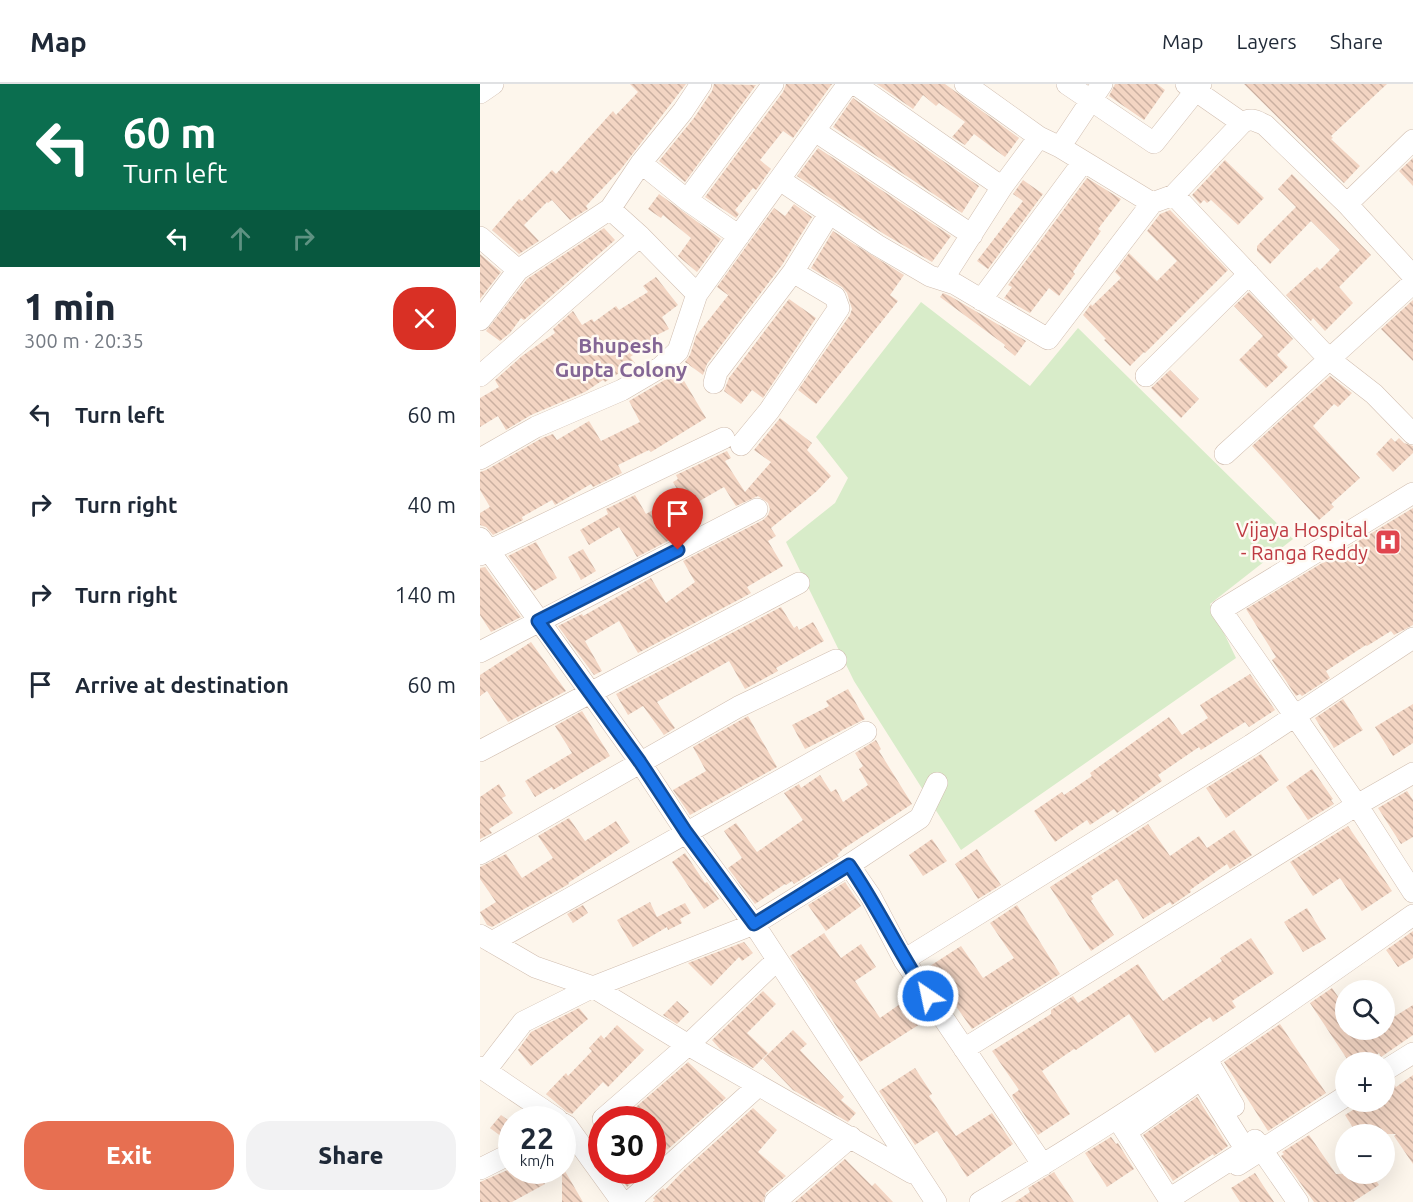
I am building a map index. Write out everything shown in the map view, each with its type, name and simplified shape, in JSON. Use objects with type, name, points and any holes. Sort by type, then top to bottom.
[{"type":"street","points":[[480,93],[493,84]]},
{"type":"street","points":[[480,320],[518,270],[610,209],[640,163],[683,111],[701,84]]},
{"type":"street","points":[[687,200],[773,84]]},
{"type":"street","points":[[480,459],[536,427],[622,390],[661,367],[678,351],[697,294],[848,84]]},
{"type":"street","points":[[855,84],[1002,188]]},
{"type":"street","points":[[964,84],[1039,137],[1060,147],[1152,203]]},
{"type":"street","points":[[1067,84],[1097,92],[1154,143],[1195,86],[1242,123]]},
{"type":"street","points":[[1060,147],[1097,92]]},
{"type":"street","points":[[780,180],[877,245],[930,276],[955,284],[1048,339],[1152,203],[1174,195],[1242,123],[1247,119],[1253,119],[1265,125],[1347,204],[1413,276]]},
{"type":"street","points":[[815,131],[972,235]]},
{"type":"street","points":[[943,279],[1002,188],[1039,137]]},
{"type":"street","points":[[1347,204],[1413,140]]},
{"type":"street","points":[[981,300],[1083,162]]},
{"type":"street","points":[[640,163],[687,200],[739,236]]},
{"type":"street","points":[[1174,195],[1329,359],[1374,394],[1413,434]]},
{"type":"street","points":[[610,209],[697,294]]},
{"type":"street","points":[[714,383],[717,372],[793,272],[829,214]]},
{"type":"street","points":[[480,376],[640,236]]},
{"type":"street","points":[[480,237],[518,270]]},
{"type":"street","points":[[793,272],[835,297],[839,308],[770,411],[733,441],[483,548],[640,762],[686,832],[754,924],[935,1202]]},
{"type":"street","points":[[1146,376],[1249,274]]},
{"type":"street","points":[[1225,454],[1413,283]]},
{"type":"street","points":[[1413,493],[1221,610],[1357,805],[1413,892]]},
{"type":"street","points":[[480,652],[757,509]]},
{"type":"street","points":[[480,751],[799,583]]},
{"type":"street","points":[[904,960],[1251,745],[1413,638]]},
{"type":"street","points":[[480,854],[738,707],[836,660]]},
{"type":"street","points":[[486,938],[686,832],[866,732]]},
{"type":"street","points":[[964,1049],[1357,805],[1413,773]]},
{"type":"street","points":[[535,1106],[483,1069],[523,1022],[593,987],[754,924],[920,818],[937,783]]},
{"type":"street","points":[[849,865],[871,897],[904,960],[1043,1166]]},
{"type":"street","points":[[1128,1120],[1207,1060],[1413,915]]},
{"type":"street","points":[[486,938],[535,966],[593,987],[758,1086],[917,1176]]},
{"type":"street","points":[[617,1106],[688,1045],[777,960]]},
{"type":"street","points":[[1395,1064],[1413,1053]]},
{"type":"street","points":[[1207,1060],[1261,1150],[1298,1202]]},
{"type":"street","points":[[980,1202],[1201,1079],[1246,1150],[1169,1199],[1128,1120]]},
{"type":"street","points":[[628,1202],[758,1086]]},
{"type":"street","points":[[1182,1202],[1335,1103]]},
{"type":"street","points":[[775,1202],[851,1137]]},
{"type":"street","points":[[576,1141],[622,1202]]},
{"type":"street","points":[[480,1169],[498,1160]]},
{"type":"green space","points":[[921,302],[1030,386],[1078,328],[1293,539],[1210,604],[1236,658],[961,850],[854,681],[786,542],[835,503],[848,478],[816,437]]},
{"type":"building","points":[[630,84],[686,84],[621,169],[586,206],[588,209],[570,220],[552,200],[547,202],[524,225],[539,241],[519,254],[492,230],[519,199],[522,201],[552,170],[556,174],[613,111],[616,115],[638,92]]},
{"type":"building","points":[[714,84],[756,85],[685,182],[659,161],[694,118],[712,91]]},
{"type":"building","points":[[786,84],[832,84],[793,138],[783,131],[760,160],[771,169],[756,190],[753,188],[735,210],[739,214],[736,218],[705,197],[783,92]]},
{"type":"building","points":[[877,84],[945,84],[1019,138],[1005,157],[974,134],[965,145],[952,137],[965,122],[939,103],[936,106],[923,95],[913,109]]},
{"type":"building","points":[[1115,84],[1157,84],[1165,90],[1144,120],[1109,96]]},
{"type":"building","points":[[1244,84],[1387,84],[1331,136],[1333,138],[1331,139],[1360,166],[1344,183]]},
{"type":"building","points":[[853,98],[979,186],[962,213],[833,127]]},
{"type":"building","points":[[818,148],[951,236],[932,262],[884,234],[797,176]]},
{"type":"building","points":[[1413,158],[1413,186],[1399,171]]},
{"type":"building","points":[[1225,160],[1264,198],[1238,225],[1211,200],[1207,203],[1204,200],[1200,204],[1192,195]]},
{"type":"building","points":[[1292,174],[1371,255],[1339,287],[1353,303],[1325,331],[1313,318],[1311,321],[1286,295],[1317,267],[1320,270],[1340,250],[1311,221],[1270,264],[1257,251],[1257,246],[1296,207],[1278,189]]},
{"type":"building","points":[[1087,178],[1121,199],[1098,229],[1101,231],[1059,296],[1049,288],[1030,313],[1004,298],[1012,287],[1008,285]]},
{"type":"building","points":[[1023,180],[1043,194],[988,269],[977,261],[1023,201],[1013,194]]},
{"type":"building","points":[[659,194],[721,239],[697,272],[678,256],[691,238],[663,215],[661,218],[648,209]]},
{"type":"building","points":[[794,204],[812,217],[782,265],[707,364],[703,375],[685,362],[690,355],[696,336],[730,293],[728,295],[717,287],[774,208],[785,216]]},
{"type":"building","points":[[1170,210],[1228,270],[1130,366],[1083,315],[1091,304],[1092,306],[1121,278],[1115,272],[1129,253],[1157,281],[1177,261],[1147,231],[1160,214]]},
{"type":"building","points":[[604,228],[615,240],[524,320],[521,318],[510,333],[500,341],[486,331],[527,279]]},
{"type":"building","points":[[833,231],[904,275],[890,295],[898,301],[816,404],[798,390],[852,309],[847,293],[842,287],[811,268]]},
{"type":"building","points":[[480,254],[501,272],[480,299]]},
{"type":"building","points":[[656,277],[678,305],[662,317],[669,329],[657,335],[659,338],[630,357],[635,363],[605,382],[603,380],[585,392],[531,415],[506,430],[498,416],[480,427],[480,398],[499,387],[495,380],[522,356],[555,333],[553,329],[573,311],[582,325],[592,319],[594,322],[616,306],[619,310],[648,292],[643,286]]},
{"type":"building","points":[[1249,292],[1293,339],[1277,355],[1288,367],[1266,388],[1239,360],[1263,336],[1234,306]]},
{"type":"building","points":[[943,293],[1026,341],[1015,356],[1004,347],[1005,345],[940,297]]},
{"type":"building","points":[[789,299],[816,318],[763,398],[752,390],[741,404],[724,391],[729,378]]},
{"type":"building","points":[[1413,300],[1413,361],[1381,329]]},
{"type":"building","points":[[677,369],[706,418],[651,452],[649,450],[618,465],[622,473],[593,487],[591,484],[555,505],[552,500],[522,517],[523,520],[493,535],[486,527],[480,525],[480,513],[490,507],[480,490],[480,472],[542,438],[553,434],[557,440],[589,421],[601,441],[640,422],[629,401],[668,378]]},
{"type":"building","points":[[1170,370],[1199,399],[1181,418],[1151,388]]},
{"type":"building","points":[[1330,376],[1352,393],[1338,407],[1334,404],[1313,426],[1360,478],[1331,504],[1334,507],[1319,520],[1252,446]]},
{"type":"building","points":[[780,418],[812,443],[807,450],[831,476],[817,491],[771,528],[776,536],[768,541],[783,566],[747,587],[751,593],[638,653],[619,621],[585,641],[602,671],[594,675],[558,626],[582,614],[583,616],[651,578],[666,603],[695,582],[683,561],[763,520],[770,509],[768,503],[758,496],[736,506],[724,487],[689,507],[699,525],[637,557],[619,527],[589,545],[580,530],[608,514],[606,509],[635,495],[646,514],[680,494],[673,482],[678,479],[676,475],[727,451],[731,458],[725,461],[745,492],[771,462],[754,450]]},
{"type":"building","points":[[1391,438],[1395,442],[1399,438],[1404,443],[1413,446],[1413,453],[1393,472],[1376,454]]},
{"type":"building","points":[[1413,508],[1413,625],[1394,635],[1391,631],[1366,645],[1326,671],[1330,678],[1302,696],[1300,694],[1296,696],[1272,660],[1276,657],[1246,609]]},
{"type":"building","points":[[536,542],[557,578],[534,591],[508,556]]},
{"type":"building","points":[[583,549],[596,571],[581,580],[568,557]]},
{"type":"building","points":[[485,567],[521,617],[491,632],[480,615],[480,568]]},
{"type":"building","points":[[781,607],[794,628],[797,626],[799,630],[813,622],[824,641],[776,668],[778,671],[745,689],[729,661],[657,702],[675,728],[664,735],[643,706],[628,715],[616,694]]},
{"type":"building","points":[[531,642],[566,691],[508,722],[487,691],[480,696],[480,675]]},
{"type":"building","points":[[1250,674],[1275,710],[1249,727],[1245,722],[1201,750],[1199,747],[1158,775],[1162,781],[1117,813],[1114,809],[1090,825],[1087,820],[1055,842],[1034,811],[1062,792],[1064,795],[1092,776],[1090,773],[1169,717],[1182,735],[1208,718],[1200,705]]},
{"type":"building","points":[[848,689],[865,719],[805,749],[792,725],[829,706],[826,701]]},
{"type":"building","points":[[1343,699],[1363,730],[1334,748],[1315,718]]},
{"type":"building","points":[[1413,704],[1413,743],[1393,756],[1375,727]]},
{"type":"building","points":[[582,711],[610,756],[553,790],[552,787],[535,797],[525,781],[572,753],[555,726]]},
{"type":"building","points":[[748,716],[777,767],[690,815],[673,790],[706,771],[693,747]]},
{"type":"building","points":[[876,740],[881,749],[879,751],[912,804],[843,849],[837,855],[839,856],[794,884],[792,881],[785,884],[755,904],[728,868],[742,858],[724,831],[736,823],[757,852],[803,820],[784,793],[799,784],[801,788],[820,775],[831,792],[836,789],[843,802],[868,785],[859,769],[863,766],[855,753]]},
{"type":"building","points":[[1261,754],[1279,780],[1226,818],[1206,788]]},
{"type":"building","points":[[1312,769],[1333,799],[1331,800],[1334,804],[1308,820],[1286,787]]},
{"type":"building","points":[[499,784],[506,796],[502,798],[513,813],[489,829],[492,833],[480,839],[480,797]]},
{"type":"building","points":[[1407,791],[1413,800],[1413,837],[1401,844],[1378,808]]},
{"type":"building","points":[[569,818],[585,841],[616,821],[630,842],[569,884],[492,927],[487,925],[480,912],[496,902],[480,879],[480,867],[506,854],[522,878],[553,858],[538,836]]},
{"type":"building","points":[[1148,824],[1170,856],[1199,836],[1207,848],[1234,830],[1252,855],[1230,869],[1227,864],[1172,905],[1170,902],[1143,919],[1117,879],[1091,896],[1093,899],[1091,901],[1114,935],[1091,951],[1050,887]]},
{"type":"building","points":[[1348,826],[1392,891],[1362,911],[1340,878],[1313,896],[1290,862]]},
{"type":"building","points":[[932,839],[947,861],[923,876],[909,855]]},
{"type":"building","points":[[977,849],[1001,885],[978,899],[955,864]]},
{"type":"building","points":[[685,853],[719,899],[704,909],[672,862]]},
{"type":"building","points":[[845,882],[861,906],[826,931],[808,905]]},
{"type":"building","points":[[650,902],[657,917],[685,903],[691,913],[680,919],[682,923],[668,930],[667,927],[633,947],[617,920]]},
{"type":"building","points":[[583,905],[588,913],[573,923],[567,914]]},
{"type":"building","points":[[1017,905],[1060,974],[972,1029],[953,1002],[950,1004],[934,981],[939,978],[930,966],[961,946],[983,978],[1014,958],[990,923]]},
{"type":"building","points":[[1307,908],[1326,939],[1303,952],[1284,922]]},
{"type":"building","points":[[1413,931],[1413,958],[1398,967],[1386,950]]},
{"type":"building","points":[[824,933],[841,958],[861,944],[876,967],[855,981],[880,1018],[913,995],[928,1019],[860,1062],[790,956]]},
{"type":"building","points":[[1251,938],[1274,973],[1232,1001],[1236,1007],[1213,1022],[1210,1017],[1155,1053],[1129,1014],[1042,1071],[1070,1114],[1038,1135],[1013,1098],[1012,1095],[1019,1090],[992,1051],[1051,1014],[1051,1010],[1073,996],[1078,1003],[1138,964],[1163,1001],[1222,961],[1220,958]]},
{"type":"building","points":[[744,942],[753,953],[742,961],[739,957],[711,986],[688,963]]},
{"type":"building","points":[[1332,988],[1335,992],[1335,1040],[1395,1040],[1395,1016],[1413,1005],[1413,1035],[1388,1052],[1342,1052],[1310,1003]]},
{"type":"building","points":[[763,991],[776,1004],[747,1033],[768,1053],[753,1068],[720,1049],[712,1040]]},
{"type":"building","points":[[677,1001],[689,1012],[677,1024],[663,1015]]},
{"type":"building","points":[[579,1008],[588,1019],[531,1066],[518,1050],[531,1032]]},
{"type":"building","points":[[1280,1024],[1326,1093],[1268,1131],[1224,1062]]},
{"type":"building","points":[[617,1025],[644,1050],[608,1087],[603,1082],[576,1110],[576,1106],[560,1106],[546,1094],[566,1073],[568,1076],[592,1051],[589,1048],[601,1035],[604,1039]]},
{"type":"building","points":[[793,1030],[807,1044],[800,1050],[844,1097],[841,1100],[856,1113],[848,1122],[793,1090],[763,1059]]},
{"type":"building","points":[[688,1062],[726,1098],[667,1150],[666,1106],[637,1106]]},
{"type":"building","points":[[915,1068],[932,1094],[929,1096],[956,1136],[992,1113],[1013,1144],[967,1177],[937,1131],[915,1145],[879,1091]]},
{"type":"building","points":[[1413,1075],[1413,1164],[1395,1137],[1395,1124],[1351,1124],[1345,1115],[1350,1112],[1395,1112],[1395,1086]]},
{"type":"building","points":[[1197,1097],[1228,1146],[1173,1181],[1143,1135]]},
{"type":"building","points":[[753,1108],[777,1130],[758,1152],[786,1176],[766,1193],[763,1202],[653,1202],[655,1200],[653,1198],[663,1188],[665,1190]]},
{"type":"building","points":[[498,1119],[498,1134],[490,1128]]},
{"type":"building","points":[[1309,1135],[1335,1173],[1335,1184],[1379,1185],[1353,1202],[1314,1202],[1281,1156],[1284,1154],[1282,1152]]},
{"type":"building","points":[[1111,1137],[1116,1144],[1118,1143],[1134,1169],[1107,1187],[1085,1153]]},
{"type":"building","points":[[845,1159],[872,1186],[875,1183],[893,1202],[795,1202]]},
{"type":"building","points":[[1054,1172],[1074,1202],[1015,1202],[1030,1192],[1028,1188]]},
{"type":"building","points":[[1255,1173],[1274,1202],[1240,1202],[1231,1188]]},
{"type":"building","points":[[498,1174],[498,1184],[545,1184],[512,1202],[480,1202],[480,1182]]},
{"type":"building","points":[[562,1184],[572,1184],[583,1202],[562,1202]]},
{"type":"place","name":"Vijaya Hospital - Ranga Reddy","points":[[1388,542]]},
{"type":"district","name":"Bhupesh Gupta Colony","points":[[621,358]]},
{"type":"route","points":[[678,550],[538,621],[640,762],[686,832],[754,924],[849,865],[871,897],[904,960],[928,996]]}]
